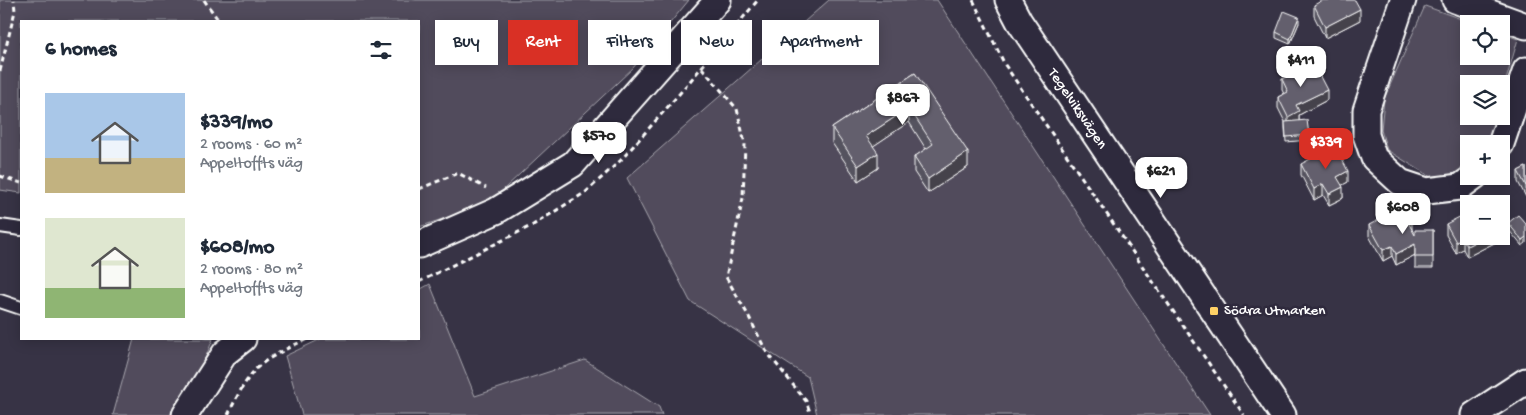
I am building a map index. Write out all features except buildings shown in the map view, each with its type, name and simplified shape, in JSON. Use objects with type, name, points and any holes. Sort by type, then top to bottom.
[{"type":"street","points":[[420,245],[496,211],[573,164],[718,0]]},
{"type":"street","name":"Tegelviksvägen","points":[[1008,0],[1019,21],[1283,415]]},
{"type":"street","points":[[1404,0],[1366,110],[1366,135],[1374,158],[1400,182],[1427,191],[1463,185]]},
{"type":"street","points":[[1455,0],[1526,26]]},
{"type":"street","points":[[1504,135],[1526,70]]},
{"type":"street","points":[[185,415],[225,353],[242,340]]},
{"type":"street","points":[[1474,415],[1526,381]]},
{"type":"lane","points":[[0,226],[20,229]]},
{"type":"lane","points":[[0,301],[20,308]]},
{"type":"path","points":[[0,71],[15,12],[14,0]]},
{"type":"path","points":[[204,0],[218,20]]},
{"type":"path","points":[[420,282],[533,225],[586,192],[620,160],[702,68],[758,0]]},
{"type":"path","points":[[973,0],[1005,65],[1244,415]]},
{"type":"path","points":[[702,68],[737,109],[745,144],[743,198],[726,277],[766,351],[806,401],[811,415]]},
{"type":"path","points":[[0,176],[20,183]]},
{"type":"path","points":[[228,415],[254,370],[280,352],[305,340]]},
{"type":"shaded area","points":[[0,0],[689,0],[671,22],[671,20],[588,20],[588,65],[635,65],[489,203],[420,227],[420,20],[20,20],[20,193],[0,190]]},
{"type":"shaded area","points":[[829,0],[937,0],[1210,415],[817,415],[808,377],[690,301],[627,178],[762,59],[762,65],[879,65],[879,20],[806,20]]},
{"type":"shaded area","points":[[1425,6],[1460,19],[1460,65],[1510,65],[1510,36],[1518,39],[1507,75],[1460,75],[1460,125],[1493,125],[1491,135],[1460,135],[1460,173],[1431,177],[1387,150],[1381,130],[1384,99]]},
{"type":"shaded area","points":[[430,284],[475,396],[585,360],[659,407],[662,415],[302,415],[285,356],[319,340],[420,340],[420,289]]},
{"type":"shaded area","points":[[134,340],[213,340],[182,415],[113,415]]},
{"type":"place","name":"Södra Utmarken","points":[[1214,311]]}]
